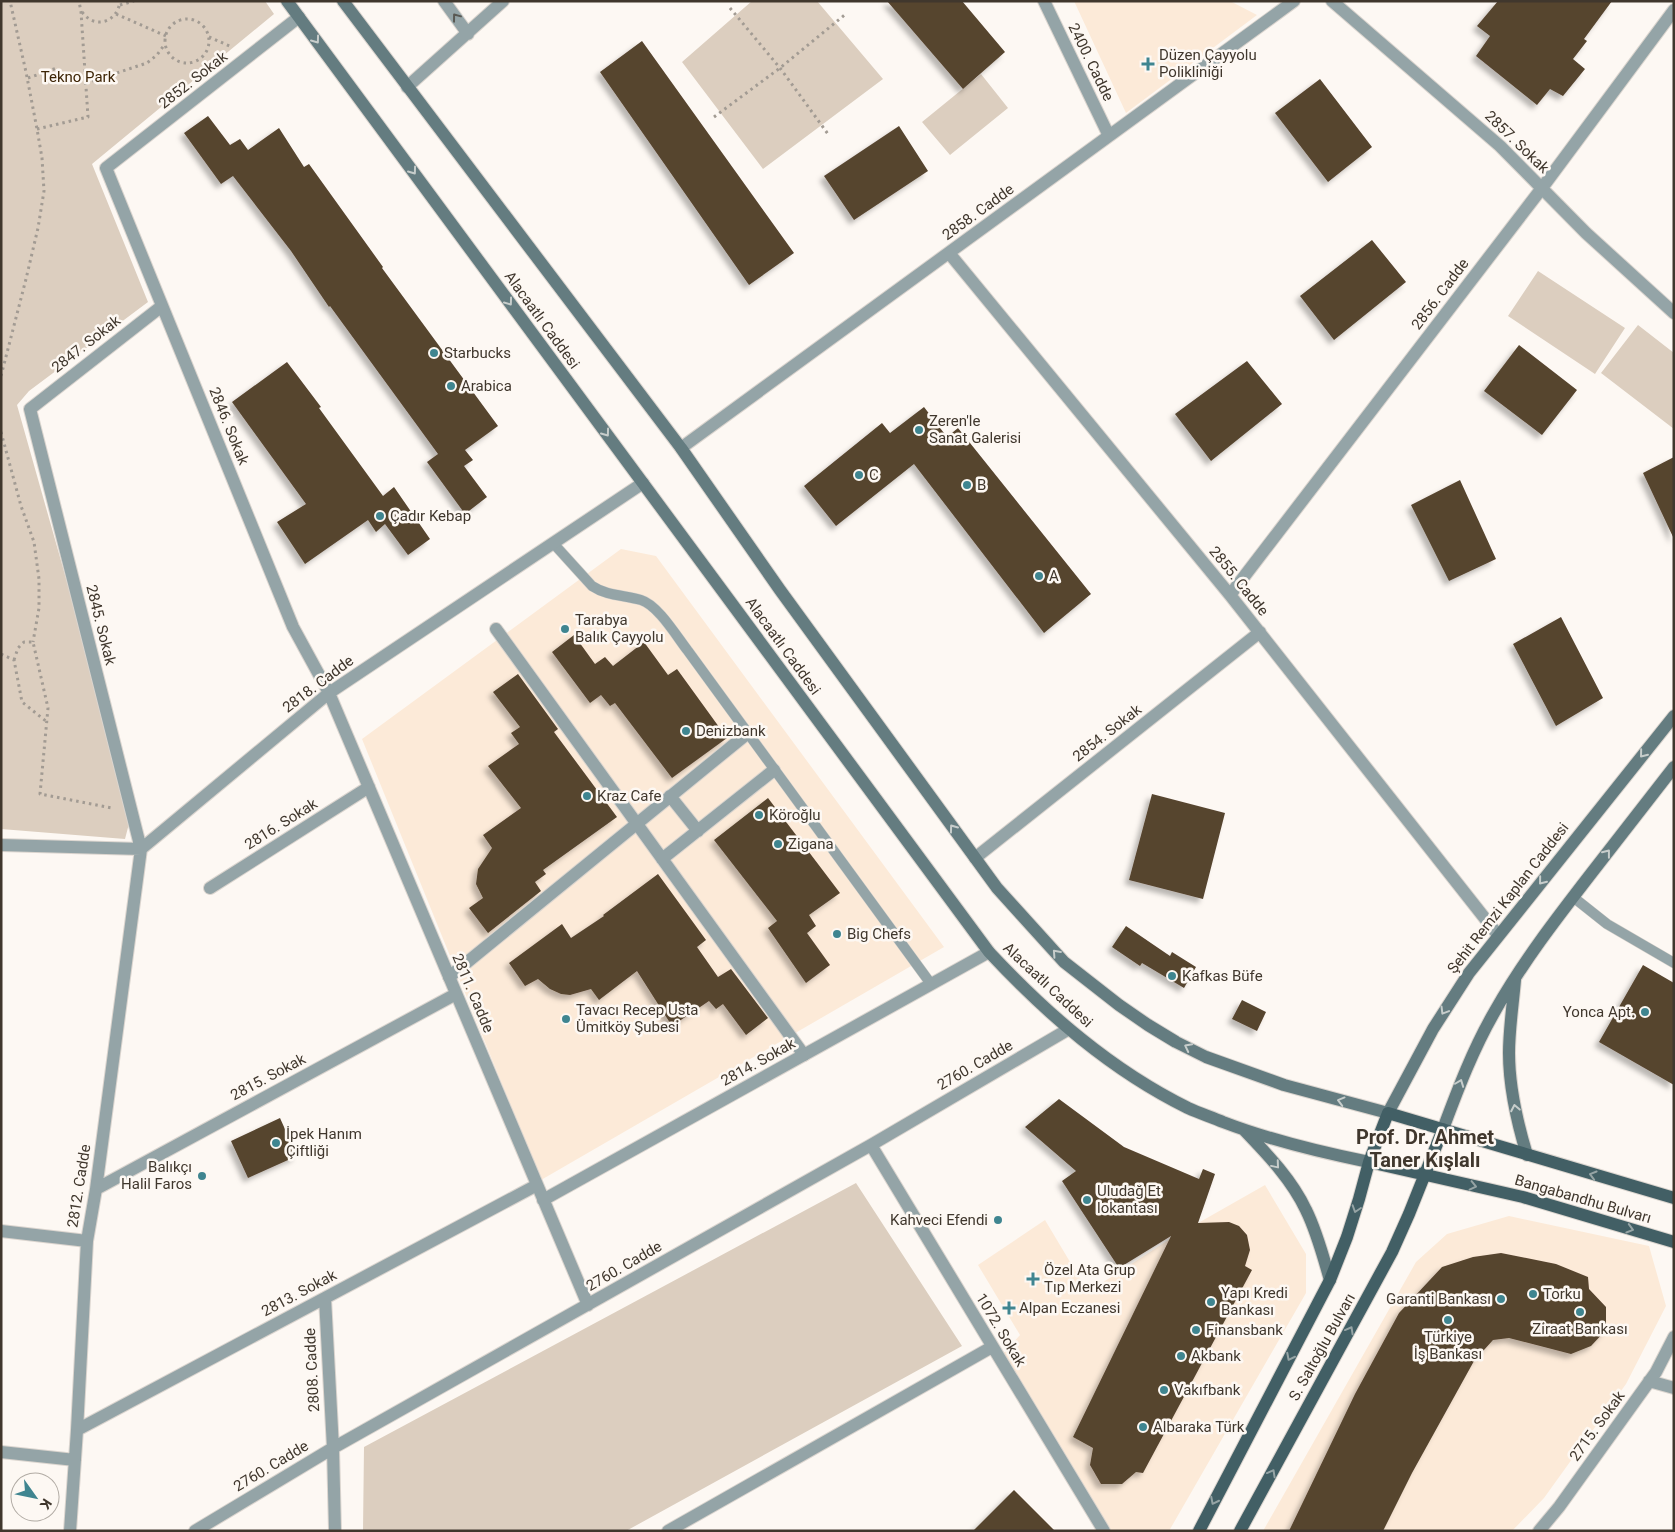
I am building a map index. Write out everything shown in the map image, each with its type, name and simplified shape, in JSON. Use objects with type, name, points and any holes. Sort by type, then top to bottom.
[{"type":"main road","name":"Alacaatlı Caddesi","points":[[287,1],[989,952],[1022,988],[1069,1030],[1104,1057],[1149,1087],[1189,1109],[1243,1130],[1300,1147],[1369,1162]]},
{"type":"main road","name":"Alacaatlı Caddesi","points":[[343,1],[681,448],[780,590],[997,888],[1064,962],[1148,1025],[1191,1049],[1228,1065],[1284,1085],[1388,1113]]},
{"type":"main road","name":"Şehit Remzi Kaplan Caddesi","points":[[1388,1113],[1445,1009],[1469,972],[1674,716]]},
{"type":"main road","points":[[1443,1129],[1478,1045],[1494,1012],[1516,976],[1549,928],[1674,767]]},
{"type":"main road","points":[[1516,976],[1509,1039],[1510,1071],[1517,1121],[1527,1155]]},
{"type":"main road","name":"Bangabandhu Bulvarı","points":[[1388,1113],[1674,1198]]},
{"type":"main road","name":"S. Saltoğlu Bulvarı","points":[[1199,1531],[1330,1280],[1353,1219],[1369,1162],[1388,1113]]},
{"type":"main road","name":"S. Saltoğlu Bulvarı","points":[[1240,1531],[1392,1252],[1443,1129]]},
{"type":"main road","points":[[1243,1130],[1272,1160],[1296,1191],[1312,1224],[1330,1280]]},
{"type":"main road","name":"Bangabandhu Bulvarı","points":[[1369,1162],[1523,1197],[1674,1242]]},
{"type":"street","points":[[444,1],[468,34]]},
{"type":"street","points":[[407,87],[503,1]]},
{"type":"street","name":"2400. Cadde","points":[[1044,1],[1109,136]]},
{"type":"street","name":"2858. Cadde","points":[[681,448],[1294,1]]},
{"type":"street","name":"2857. Sokak","points":[[1332,1],[1476,125],[1605,252],[1674,313]]},
{"type":"street","name":"2856. Cadde","points":[[1230,596],[1542,188],[1674,10]]},
{"type":"street","name":"2852. Sokak","points":[[106,168],[299,17]]},
{"type":"street","name":"2846. Sokak","points":[[106,168],[293,627],[329,693]]},
{"type":"street","name":"2855. Cadde","points":[[949,253],[1260,632],[1498,935]]},
{"type":"street","name":"2847. Sokak","points":[[30,409],[162,306]]},
{"type":"street","name":"2845. Sokak","points":[[30,409],[141,849]]},
{"type":"street","name":"2818. Cadde","points":[[141,849],[329,693],[643,483]]},
{"type":"street","points":[[496,629],[804,1055]]},
{"type":"street","name":"2854. Sokak","points":[[975,858],[1260,632]]},
{"type":"street","name":"2811. Cadde","points":[[329,693],[588,1305]]},
{"type":"street","points":[[449,977],[748,733]]},
{"type":"street","points":[[662,859],[774,770]]},
{"type":"street","name":"2816. Sokak","points":[[210,888],[369,788]]},
{"type":"street","points":[[670,796],[698,831]]},
{"type":"street","points":[[1,845],[141,849]]},
{"type":"street","name":"2812. Cadde","points":[[70,1531],[87,1241],[96,1189],[141,849]]},
{"type":"street","name":"2814. Sokak","points":[[543,1200],[989,952]]},
{"type":"street","name":"2815. Sokak","points":[[96,1189],[456,994]]},
{"type":"street","name":"2760. Cadde","points":[[195,1531],[333,1448],[871,1145],[1069,1030]]},
{"type":"street","name":"1072. Sokak","points":[[871,1145],[1104,1531]]},
{"type":"street","name":"2813. Sokak","points":[[77,1430],[537,1185]]},
{"type":"street","points":[[1,1231],[87,1241]]},
{"type":"street","name":"2808. Cadde","points":[[325,1298],[333,1448],[335,1531]]},
{"type":"street","name":"2715. Sokak","points":[[1539,1531],[1559,1507],[1649,1381],[1660,1365],[1674,1337]]},
{"type":"street","points":[[668,1531],[992,1347]]},
{"type":"street","points":[[1649,1381],[1674,1388]]},
{"type":"street","points":[[1,1452],[75,1460]]},
{"type":"lane","points":[[553,543],[592,586],[600,591],[640,600],[654,608],[748,733],[931,984]]},
{"type":"lane","points":[[1573,897],[1607,924],[1674,963]]},
{"type":"path","points":[[1,376],[38,228],[44,191],[42,158],[37,128],[28,78],[10,1]]},
{"type":"path","points":[[79,2],[85,17],[98,23],[111,19],[116,14],[120,3],[134,1]]},
{"type":"path","points":[[37,128],[88,116],[79,2]]},
{"type":"path","points":[[730,8],[780,68],[828,134]]},
{"type":"path","points":[[714,117],[780,68],[847,13]]},
{"type":"path","points":[[116,14],[166,36]]},
{"type":"path","points":[[186,18],[194,19],[205,27],[209,41],[204,55],[198,60],[184,62],[177,61],[172,56],[167,50],[165,43],[168,29],[179,20],[186,18]]},
{"type":"path","points":[[86,83],[147,63],[157,55],[165,43]]},
{"type":"path","points":[[28,78],[57,68]]},
{"type":"path","points":[[1,432],[21,506],[34,542],[39,579],[39,608],[33,642],[48,708],[40,794],[132,812]]},
{"type":"path","points":[[33,642],[24,642],[18,648],[14,660],[22,702],[47,722]]},
{"type":"path","points":[[1,654],[14,660]]},
{"type":"shaded area","name":"Düzen Çayyolu Polikliniği","points":[[1074,1],[1230,1],[1257,15],[1126,113]]},
{"type":"shaded area","points":[[621,549],[656,556],[944,947],[541,1180],[362,739]]},
{"type":"shaded area","points":[[1265,1185],[1306,1254],[1306,1293],[1169,1531],[1109,1531],[1001,1356],[1020,1335],[978,1265],[1045,1220],[1088,1292],[1170,1239]]},
{"type":"shaded area","points":[[1509,1216],[1649,1246],[1666,1306],[1626,1384],[1544,1498],[1512,1531],[1263,1531],[1416,1262],[1447,1234]]},
{"type":"green space","name":"Tekno Park","points":[[1,1],[265,1],[274,14],[92,164],[148,302],[29,391],[17,405],[132,812],[125,839],[1,829]]},
{"type":"green space","points":[[752,1],[817,1],[883,79],[763,169],[682,62]]},
{"type":"green space","points":[[981,74],[1008,108],[950,155],[922,122]]},
{"type":"green space","points":[[1538,271],[1625,328],[1595,374],[1508,316]]},
{"type":"green space","points":[[1638,325],[1674,353],[1674,429],[1601,373]]},
{"type":"green space","points":[[856,1183],[962,1346],[626,1531],[363,1531],[364,1447]]},
{"type":"building","points":[[887,1],[962,1],[1005,52],[963,89]]},
{"type":"building","points":[[1498,1],[1612,1],[1584,39],[1587,41],[1573,59],[1585,69],[1563,96],[1550,89],[1537,105],[1476,56],[1490,36],[1477,26]]},
{"type":"building","points":[[642,41],[794,253],[749,285],[600,72]]},
{"type":"building","points":[[1320,79],[1372,147],[1328,182],[1275,113]]},
{"type":"building","points":[[208,116],[230,145],[240,139],[248,150],[279,128],[304,167],[309,164],[382,268],[498,426],[465,450],[473,460],[464,466],[487,497],[465,514],[427,462],[438,454],[329,307],[291,251],[233,176],[221,184],[184,133]]},
{"type":"building","points":[[899,126],[928,171],[854,220],[824,176]]},
{"type":"building","points":[[1372,240],[1406,282],[1334,340],[1300,296]]},
{"type":"building","points":[[1519,345],[1577,390],[1542,435],[1484,391]]},
{"type":"building","points":[[1247,361],[1282,404],[1211,461],[1175,414]]},
{"type":"building","points":[[287,362],[383,496],[394,487],[430,539],[408,555],[385,524],[376,532],[368,520],[305,564],[277,522],[306,504],[232,402]]},
{"type":"building","points":[[924,407],[947,437],[958,428],[1091,594],[1044,633],[914,464],[836,526],[804,486],[882,423],[890,433]]},
{"type":"building","points":[[1674,457],[1674,539],[1643,473]]},
{"type":"building","points":[[1460,480],[1496,559],[1449,581],[1411,505]]},
{"type":"building","points":[[1561,617],[1603,698],[1556,726],[1513,644]]},
{"type":"building","points":[[574,635],[595,664],[605,657],[613,666],[644,642],[668,675],[677,669],[727,738],[672,778],[615,703],[610,706],[601,695],[590,703],[552,652]]},
{"type":"building","points":[[518,674],[558,729],[554,732],[617,817],[543,870],[546,874],[535,882],[541,891],[488,933],[469,908],[483,898],[476,884],[478,869],[492,848],[483,835],[521,808],[488,766],[519,744],[511,733],[520,727],[493,692]]},
{"type":"building","points":[[1152,794],[1225,813],[1203,899],[1129,880]]},
{"type":"building","points":[[768,798],[840,893],[809,915],[816,926],[807,933],[830,965],[806,983],[768,928],[777,921],[714,840]]},
{"type":"building","points":[[658,874],[706,940],[697,947],[718,977],[731,969],[768,1018],[746,1035],[723,1004],[716,1009],[709,1001],[672,1026],[637,971],[599,1000],[591,989],[570,995],[561,994],[550,989],[538,979],[525,986],[509,963],[562,924],[571,938],[604,916]]},
{"type":"building","points":[[1126,926],[1170,956],[1172,952],[1196,967],[1184,988],[1142,963],[1140,966],[1112,947]]},
{"type":"building","name":"Yonca Apt.","points":[[1643,965],[1674,983],[1674,1085],[1599,1042]]},
{"type":"building","points":[[1242,1000],[1266,1012],[1257,1031],[1232,1019]]},
{"type":"building","points":[[1059,1099],[1124,1147],[1199,1179],[1203,1169],[1215,1174],[1198,1223],[1229,1222],[1239,1226],[1247,1235],[1250,1250],[1245,1266],[1252,1270],[1143,1473],[1136,1472],[1122,1484],[1101,1484],[1090,1465],[1093,1448],[1073,1437],[1171,1236],[1119,1268],[1062,1181],[1076,1171],[1025,1127]]},
{"type":"building","points":[[280,1118],[297,1156],[248,1178],[231,1141]]},
{"type":"building","points":[[1501,1253],[1556,1264],[1588,1277],[1589,1289],[1606,1307],[1606,1330],[1591,1346],[1571,1354],[1509,1338],[1493,1340],[1474,1361],[1412,1473],[1383,1531],[1289,1531],[1355,1394],[1399,1313],[1442,1267],[1473,1257]]},
{"type":"building","points":[[1014,1490],[1055,1531],[973,1531]]},
{"type":"place","name":"Düzen Çayyolu Polikliniği","points":[[1148,64]]},
{"type":"place","name":"Starbucks","points":[[434,353]]},
{"type":"place","name":"Arabica","points":[[451,386]]},
{"type":"place","name":"Zeren'le Sanat Galerisi","points":[[919,430]]},
{"type":"place","name":"C","points":[[859,475]]},
{"type":"place","name":"B","points":[[967,485]]},
{"type":"place","name":"Çadır Kebap","points":[[380,516]]},
{"type":"place","name":"A","points":[[1039,576]]},
{"type":"place","name":"Tarabya Balık Çayyolu","points":[[565,629]]},
{"type":"place","name":"Denizbank","points":[[686,731]]},
{"type":"place","name":"Kraz Cafe","points":[[587,796]]},
{"type":"place","name":"Köroğlu","points":[[759,815]]},
{"type":"place","name":"Zigana","points":[[778,844]]},
{"type":"place","name":"Big Chefs","points":[[837,934]]},
{"type":"place","name":"Kafkas Büfe","points":[[1172,976]]},
{"type":"place","name":"Yonca Apt.","points":[[1645,1012]]},
{"type":"place","name":"Tavacı Recep Usta Ümitköy Şubesi","points":[[566,1019]]},
{"type":"place","name":"İpek Hanım Çiftliği","points":[[276,1143]]},
{"type":"place","name":"Balıkçı Halil Faros","points":[[202,1176]]},
{"type":"place","name":"Uludağ Et lokantası","points":[[1087,1200]]},
{"type":"place","name":"Kahveci Efendi","points":[[998,1220]]},
{"type":"place","name":"Özel Ata Grup Tıp Merkezi","points":[[1033,1279]]},
{"type":"place","name":"Torku","points":[[1533,1294]]},
{"type":"place","name":"Garanti Bankası","points":[[1501,1299]]},
{"type":"place","name":"Yapı Kredi Bankası","points":[[1211,1302]]},
{"type":"place","name":"Alpan Eczanesi","points":[[1009,1308]]},
{"type":"place","name":"Ziraat Bankası","points":[[1580,1312]]},
{"type":"place","name":"Türkiye İş Bankası","points":[[1448,1320]]},
{"type":"place","name":"Finansbank","points":[[1196,1330]]},
{"type":"place","name":"Akbank","points":[[1181,1356]]},
{"type":"place","name":"Vakıfbank","points":[[1164,1390]]},
{"type":"place","name":"Albaraka Türk","points":[[1143,1427]]},
{"type":"district","name":"Prof. Dr. Ahmet Taner Kışlalı","points":[[1425,1148]]}]
